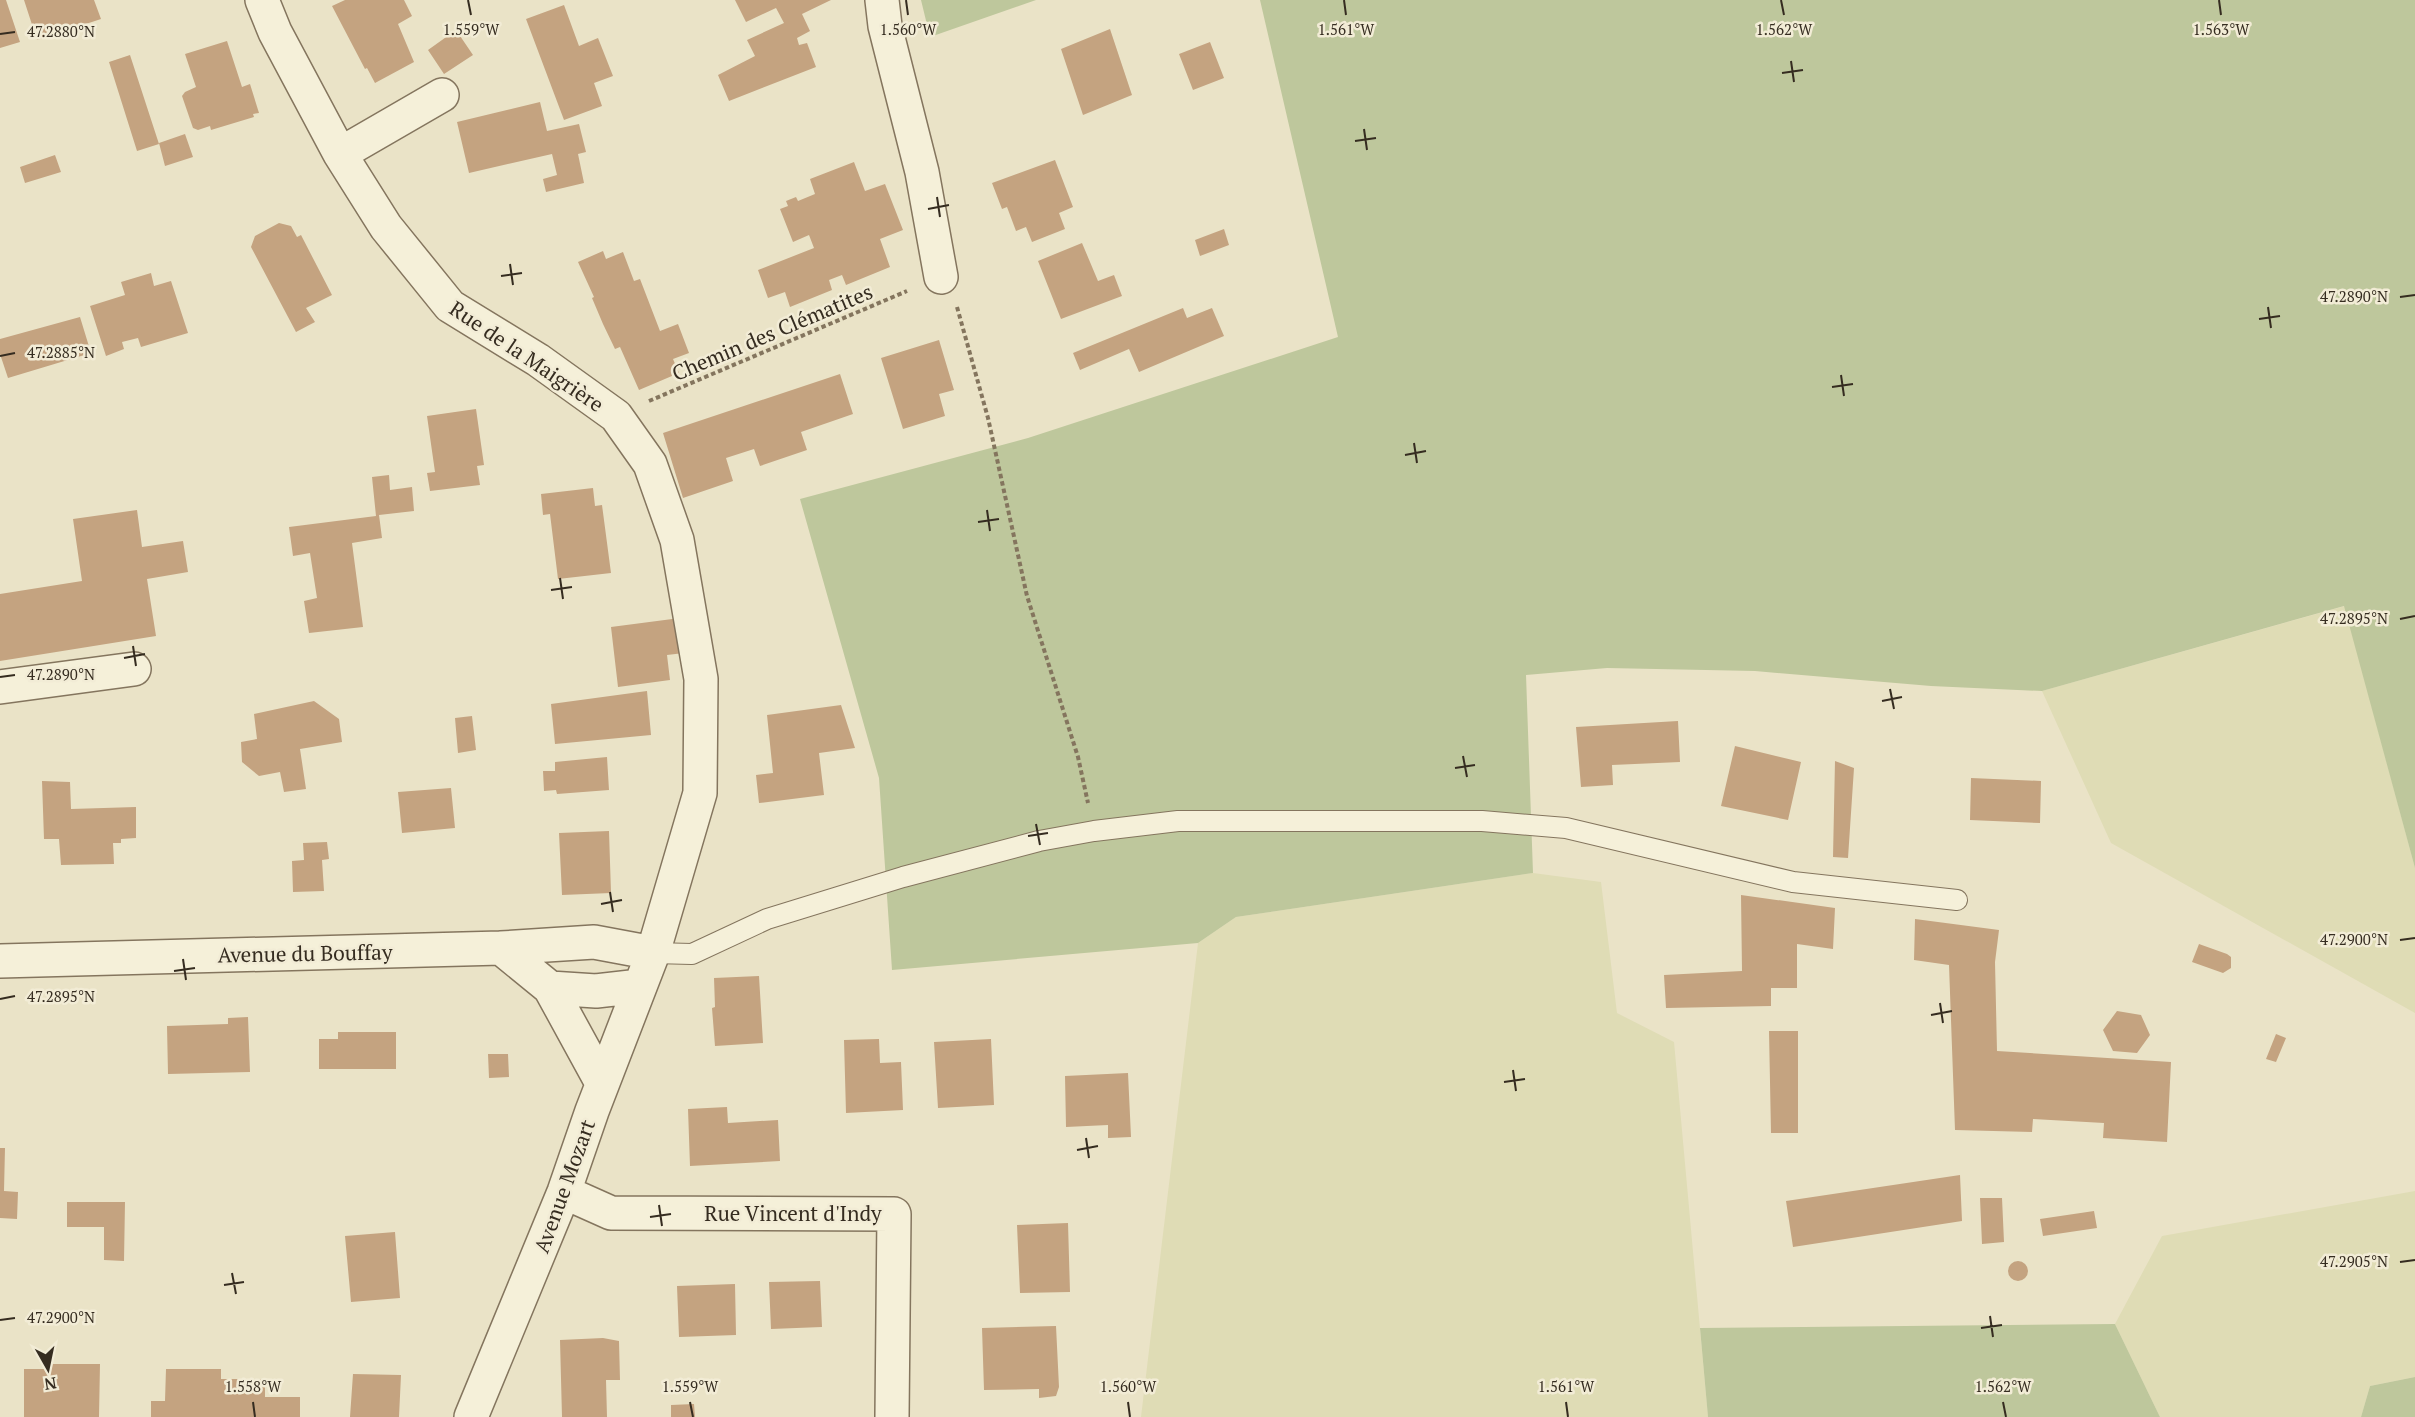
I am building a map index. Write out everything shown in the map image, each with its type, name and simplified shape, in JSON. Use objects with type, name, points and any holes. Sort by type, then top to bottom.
[{"type":"street","name":"Rue de la Maigrière","points":[[262,0],[275,32],[340,154],[386,227],[450,306],[538,360],[616,416],[650,464],[677,540],[701,679],[700,793],[653,953]]},
{"type":"street","points":[[882,0],[885,26],[922,172],[940,277]]},
{"type":"street","points":[[340,154],[442,95]]},
{"type":"street","points":[[0,687],[134,669]]},
{"type":"street","name":"Avenue du Bouffay","points":[[0,961],[501,948],[594,942],[653,953]]},
{"type":"street","points":[[501,948],[550,988],[602,1083]]},
{"type":"street","name":"Avenue Mozart","points":[[471,1417],[564,1192],[602,1083],[653,953]]},
{"type":"street","points":[[550,988],[596,991],[640,986]]},
{"type":"street","name":"Rue Vincent d'Indy","points":[[564,1192],[611,1213],[894,1214],[892,1417]]},
{"type":"lane","points":[[653,953],[692,954],[767,919],[903,877],[1039,841],[1094,831],[1178,821],[1482,821],[1566,828],[1793,882],[1957,900]]},
{"type":"path","name":"Chemin des Clématites","points":[[616,416],[940,277]]},
{"type":"path","points":[[940,277],[961,313],[988,418],[1028,596],[1078,757],[1094,831]]},
{"type":"shaded area","points":[[2345,606],[2415,868],[2415,1013],[2111,843],[2042,691]]},
{"type":"shaded area","points":[[1533,873],[1601,882],[1617,1013],[1674,1042],[1708,1417],[1141,1417],[1198,943],[1236,917]]},
{"type":"shaded area","points":[[2415,1191],[2415,1377],[2370,1386],[2361,1417],[2160,1417],[2115,1324],[2162,1236]]},
{"type":"green space","points":[[921,0],[1036,0],[930,37]]},
{"type":"green space","points":[[1260,0],[2415,0],[2415,868],[2344,606],[2042,691],[1931,686],[1755,671],[1607,668],[1526,675],[1533,873],[1236,917],[1198,943],[892,970],[879,778],[800,499],[1028,438],[1338,337]]},
{"type":"green space","points":[[2115,1324],[2160,1417],[1708,1417],[1700,1328]]},
{"type":"green space","points":[[2415,1377],[2415,1417],[2361,1417],[2370,1386]]},
{"type":"building","points":[[0,0],[6,0],[20,42],[0,48]]},
{"type":"building","points":[[24,0],[94,0],[101,19],[37,40]]},
{"type":"building","points":[[345,0],[404,0],[412,16],[398,24],[414,62],[375,83],[367,68],[365,69],[332,6]]},
{"type":"building","points":[[735,0],[831,0],[802,14],[810,31],[797,38],[799,45],[807,43],[816,67],[729,101],[718,75],[755,56],[747,40],[784,23],[776,8],[746,22]]},
{"type":"building","points":[[564,5],[579,46],[598,38],[613,76],[594,83],[602,106],[564,120],[526,19]]},
{"type":"building","points":[[1110,29],[1132,95],[1083,115],[1061,49]]},
{"type":"building","points":[[456,30],[473,55],[444,74],[428,50]]},
{"type":"building","points":[[227,41],[242,87],[250,84],[259,113],[253,114],[254,117],[211,130],[210,126],[198,130],[193,128],[182,96],[196,87],[185,54]]},
{"type":"building","points":[[1210,42],[1224,78],[1193,90],[1179,54]]},
{"type":"building","points":[[130,55],[159,144],[137,151],[109,62]]},
{"type":"building","points":[[540,102],[547,131],[579,124],[586,152],[578,154],[584,183],[546,192],[543,179],[557,175],[552,154],[469,173],[457,122]]},
{"type":"building","points":[[185,134],[193,157],[165,166],[159,143]]},
{"type":"building","points":[[55,155],[61,172],[25,183],[20,167]]},
{"type":"building","points":[[1055,160],[1073,207],[1059,213],[1065,229],[1032,242],[1026,227],[1016,231],[1007,207],[1002,209],[992,183]]},
{"type":"building","points":[[854,162],[865,191],[885,184],[903,230],[880,239],[890,267],[846,285],[842,275],[829,280],[832,290],[790,307],[785,292],[768,298],[758,270],[814,248],[809,235],[793,242],[780,209],[788,206],[786,201],[796,197],[798,201],[815,194],[810,179]]},
{"type":"building","points":[[279,223],[291,226],[297,237],[301,235],[332,295],[306,308],[315,322],[296,332],[251,247],[255,236]]},
{"type":"building","points":[[1224,229],[1229,245],[1200,256],[1195,240]]},
{"type":"building","points":[[1082,243],[1098,281],[1114,275],[1122,296],[1061,319],[1038,261]]},
{"type":"building","points":[[603,251],[606,259],[623,252],[634,281],[640,279],[660,331],[678,324],[689,353],[673,359],[679,373],[639,390],[620,347],[615,349],[603,324],[578,262]]},
{"type":"building","points":[[151,273],[154,286],[171,281],[188,333],[141,347],[138,338],[122,342],[124,349],[106,356],[90,306],[125,295],[121,282]]},
{"type":"building","points":[[1183,308],[1187,318],[1212,308],[1224,336],[1139,372],[1129,349],[1080,370],[1073,353]]},
{"type":"building","points":[[80,317],[91,353],[8,378],[0,354],[0,339]]},
{"type":"building","points":[[939,340],[954,390],[939,394],[945,416],[903,429],[881,358]]},
{"type":"building","points":[[840,374],[853,414],[801,432],[807,450],[760,466],[754,449],[726,458],[733,481],[683,498],[663,433]]},
{"type":"building","points":[[476,409],[484,465],[477,466],[480,485],[430,491],[427,473],[435,472],[427,416]]},
{"type":"building","points":[[389,475],[390,490],[412,487],[414,511],[379,515],[382,538],[352,543],[363,627],[309,633],[304,601],[317,598],[310,553],[293,556],[289,527],[376,516],[372,477]]},
{"type":"building","points":[[593,488],[595,506],[602,505],[611,573],[558,579],[550,514],[543,515],[541,494]]},
{"type":"building","points":[[137,510],[142,547],[183,541],[188,572],[147,579],[156,636],[0,661],[0,594],[82,581],[73,519]]},
{"type":"building","points":[[680,618],[684,653],[667,655],[670,680],[618,687],[611,627]]},
{"type":"building","points":[[647,691],[651,735],[555,744],[551,704]]},
{"type":"building","points":[[314,701],[339,719],[342,742],[300,749],[306,789],[284,792],[280,772],[259,776],[242,762],[241,742],[257,739],[254,714]]},
{"type":"building","points":[[841,705],[855,748],[819,753],[824,795],[759,803],[756,775],[773,773],[767,715]]},
{"type":"building","points":[[472,716],[476,750],[458,753],[455,718]]},
{"type":"building","points":[[1678,721],[1680,762],[1612,765],[1613,785],[1581,787],[1576,727]]},
{"type":"building","points":[[1735,746],[1801,762],[1788,820],[1721,806]]},
{"type":"building","points":[[607,757],[609,790],[557,794],[556,790],[544,791],[543,771],[555,771],[555,762]]},
{"type":"building","points":[[1835,761],[1854,768],[1848,858],[1833,857]]},
{"type":"building","points":[[1971,778],[2041,781],[2040,823],[1970,820]]},
{"type":"building","points":[[42,781],[70,782],[71,809],[136,807],[136,838],[121,839],[121,843],[113,843],[114,864],[61,865],[59,839],[44,839]]},
{"type":"building","points":[[451,788],[455,828],[402,833],[398,792]]},
{"type":"building","points":[[609,831],[611,893],[562,895],[559,833]]},
{"type":"building","points":[[327,842],[329,859],[322,860],[324,891],[293,892],[292,861],[304,860],[303,843]]},
{"type":"building","points":[[1741,895],[1835,908],[1833,949],[1797,944],[1797,988],[1771,988],[1771,1006],[1666,1008],[1664,975],[1742,971]]},
{"type":"building","points":[[1915,919],[1999,930],[1995,962],[1997,1051],[2171,1062],[2167,1142],[2103,1138],[2104,1123],[2033,1119],[2032,1132],[1955,1130],[1949,965],[1914,960]]},
{"type":"building","points":[[2199,944],[2231,957],[2231,968],[2223,973],[2192,962]]},
{"type":"building","points":[[759,976],[763,1043],[715,1046],[712,1008],[715,1007],[714,978]]},
{"type":"building","points":[[2117,1011],[2141,1015],[2150,1035],[2137,1053],[2113,1051],[2103,1030]]},
{"type":"building","points":[[248,1017],[250,1072],[168,1074],[167,1026],[228,1024],[228,1018]]},
{"type":"building","points":[[1769,1031],[1798,1031],[1798,1133],[1771,1133]]},
{"type":"building","points":[[338,1032],[396,1032],[396,1069],[319,1069],[319,1039],[338,1039]]},
{"type":"building","points":[[2276,1034],[2286,1038],[2276,1062],[2266,1059]]},
{"type":"building","points":[[879,1039],[880,1063],[901,1062],[903,1110],[846,1113],[844,1040]]},
{"type":"building","points":[[991,1039],[994,1105],[938,1108],[934,1042]]},
{"type":"building","points":[[488,1054],[508,1054],[509,1077],[489,1078]]},
{"type":"building","points":[[1128,1073],[1131,1137],[1108,1138],[1108,1125],[1066,1127],[1065,1076]]},
{"type":"building","points":[[727,1107],[728,1123],[778,1120],[780,1161],[690,1166],[688,1109]]},
{"type":"building","points":[[0,1148],[5,1148],[4,1191],[18,1192],[17,1219],[0,1218]]},
{"type":"building","points":[[1960,1175],[1962,1221],[1793,1247],[1786,1201]]},
{"type":"building","points":[[1980,1198],[2002,1198],[2004,1242],[1982,1244]]},
{"type":"building","points":[[67,1202],[125,1202],[124,1261],[104,1260],[104,1227],[67,1227]]},
{"type":"building","points":[[2094,1211],[2097,1228],[2043,1236],[2040,1219]]},
{"type":"building","points":[[1068,1223],[1070,1292],[1020,1293],[1017,1225]]},
{"type":"building","points":[[395,1232],[400,1298],[351,1302],[345,1236]]},
{"type":"building","points":[[2018,1261],[2025,1264],[2028,1271],[2025,1278],[2018,1281],[2011,1278],[2008,1271],[2011,1264]]},
{"type":"building","points":[[820,1281],[822,1327],[771,1329],[769,1282]]},
{"type":"building","points":[[735,1284],[736,1335],[679,1337],[677,1286]]},
{"type":"building","points":[[1056,1326],[1059,1387],[1056,1396],[1039,1398],[1039,1389],[984,1390],[982,1328]]},
{"type":"building","points":[[603,1338],[619,1341],[620,1380],[606,1380],[607,1417],[562,1417],[560,1340]]},
{"type":"building","points":[[51,1364],[100,1364],[99,1417],[24,1417],[24,1369],[51,1369]]},
{"type":"building","points":[[166,1369],[221,1369],[221,1379],[265,1379],[265,1397],[300,1397],[300,1417],[151,1417],[151,1401],[165,1401]]},
{"type":"building","points":[[353,1374],[401,1375],[399,1417],[350,1417]]},
{"type":"building","points":[[694,1404],[695,1417],[671,1417],[671,1405]]}]
